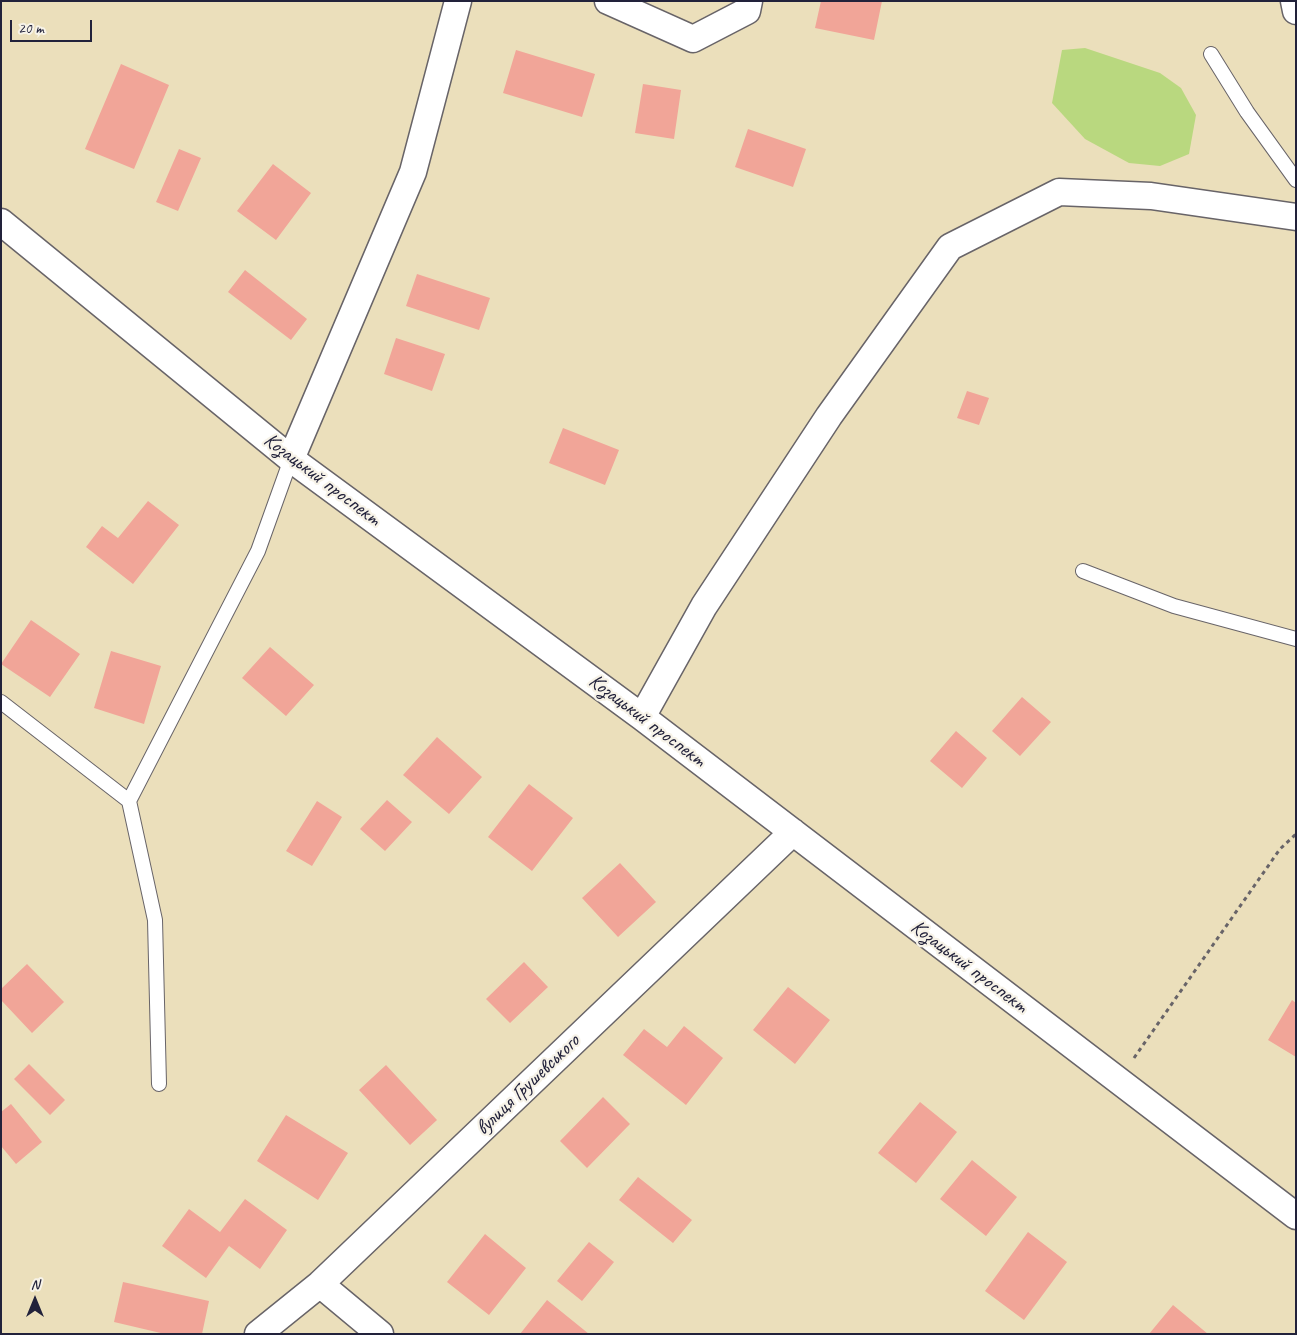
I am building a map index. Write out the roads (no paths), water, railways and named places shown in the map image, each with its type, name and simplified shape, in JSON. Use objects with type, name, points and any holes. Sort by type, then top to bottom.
[{"type":"street","points":[[291,459],[413,172],[458,1]]},
{"type":"street","points":[[608,1],[693,39],[747,11],[749,1]]},
{"type":"street","points":[[1294,1],[1296,11]]},
{"type":"street","points":[[642,717],[704,606],[829,416],[950,247],[1060,192],[1151,196],[1296,217]]},
{"type":"street","name":"Козацький проспект","points":[[1,222],[291,459],[642,717],[1296,1216]]},
{"type":"street","name":"вулиця Грушевського","points":[[258,1334],[320,1284],[792,832]]},
{"type":"street","points":[[320,1284],[380,1334]]},
{"type":"lane","points":[[1211,54],[1247,112],[1296,180]]},
{"type":"lane","points":[[129,802],[258,551],[291,459]]},
{"type":"lane","points":[[1083,571],[1174,606],[1296,639]]},
{"type":"lane","points":[[1,702],[129,802],[156,920],[159,1084]]}]
